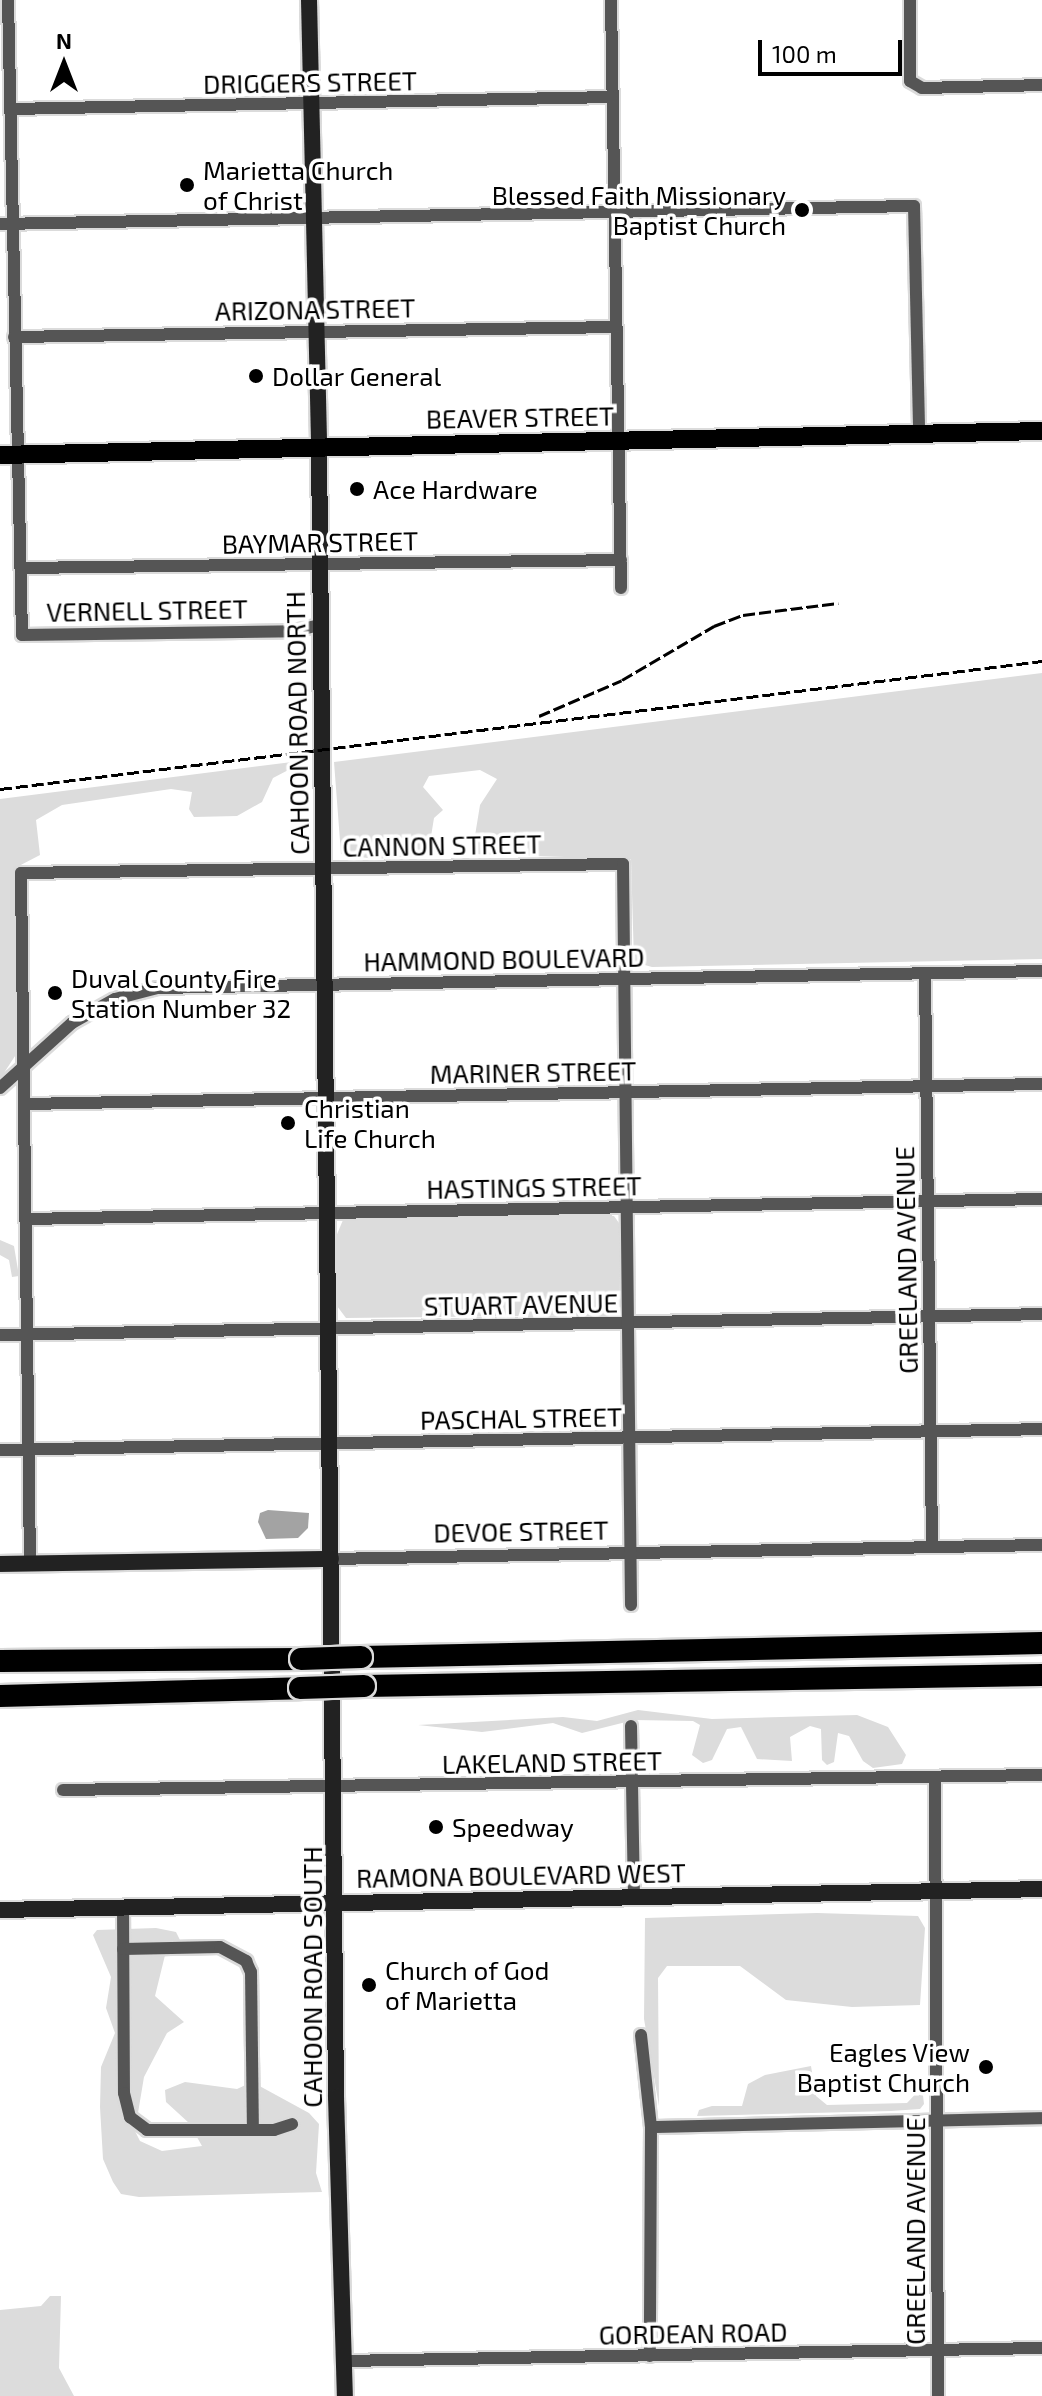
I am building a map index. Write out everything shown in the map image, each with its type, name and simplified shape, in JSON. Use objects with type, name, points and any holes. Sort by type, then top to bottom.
[{"type":"highway","points":[[0,1661],[301,1659],[1042,1643]]},
{"type":"highway","points":[[0,1696],[364,1686],[1042,1675]]},
{"type":"highway","points":[[829,1678],[868,1686],[1042,1689]]},
{"type":"main road","name":"CAHOON ROAD NORTH","points":[[309,0],[319,446],[330,1444]]},
{"type":"main road","name":"BEAVER STREET","points":[[9,454],[1042,431]]},
{"type":"main road","points":[[330,1444],[331,1559]]},
{"type":"main road","name":"DEVOE STREET","points":[[0,1564],[331,1559]]},
{"type":"main road","name":"CAHOON ROAD SOUTH","points":[[331,1559],[336,2097],[345,2396]]},
{"type":"main road","name":"RAMONA BOULEVARD WEST","points":[[0,1910],[1042,1889]]},
{"type":"street","points":[[8,0],[10,109],[6,224],[14,337],[9,454],[21,568]]},
{"type":"street","points":[[611,0],[621,588]]},
{"type":"street","points":[[910,0],[910,81],[922,88],[1042,85]]},
{"type":"street","name":"DRIGGERS STREET","points":[[10,109],[612,97]]},
{"type":"street","points":[[6,224],[914,206],[919,434]]},
{"type":"street","name":"ARIZONA STREET","points":[[14,337],[616,327]]},
{"type":"street","name":"BAYMAR STREET","points":[[21,568],[621,560]]},
{"type":"street","name":"VERNELL STREET","points":[[21,568],[22,635],[295,631],[319,625]]},
{"type":"street","name":"CANNON STREET","points":[[26,1064],[21,873],[623,864],[625,979]]},
{"type":"street","name":"HAMMOND BOULEVARD","points":[[0,1088],[72,1023],[130,994],[180,985],[1042,971]]},
{"type":"street","name":"GREELAND AVENUE","points":[[925,973],[932,1547]]},
{"type":"street","points":[[625,979],[631,1605]]},
{"type":"street","points":[[26,1064],[30,1564]]},
{"type":"street","name":"MARINER STREET","points":[[26,1104],[1042,1084]]},
{"type":"street","name":"HASTINGS STREET","points":[[27,1219],[1042,1199]]},
{"type":"street","name":"STUART AVENUE","points":[[0,1335],[1042,1314]]},
{"type":"street","name":"PASCHAL STREET","points":[[0,1450],[1042,1429]]},
{"type":"street","name":"DEVOE STREET","points":[[331,1559],[1042,1545]]},
{"type":"street","points":[[631,1726],[634,1897]]},
{"type":"street","name":"LAKELAND STREET","points":[[63,1790],[1042,1775]]},
{"type":"street","name":"GREELAND AVENUE","points":[[935,1777],[938,2396]]},
{"type":"street","points":[[123,1907],[124,2093],[130,2117],[147,2130],[253,2130],[292,2124]]},
{"type":"street","points":[[123,1949],[220,1947],[246,1961],[251,1972],[253,2130]]},
{"type":"street","points":[[641,2035],[651,2127],[650,2356]]},
{"type":"street","points":[[651,2127],[1042,2118]]},
{"type":"street","name":"GORDEAN ROAD","points":[[344,2361],[1042,2348]]},
{"type":"shaded area","points":[[1042,673],[1042,959],[652,967],[634,962],[631,859],[472,854],[480,805],[497,779],[480,770],[429,776],[423,787],[443,810],[434,818],[428,855],[374,859],[341,854],[334,762]]},
{"type":"shaded area","points":[[292,762],[296,766],[273,778],[262,802],[237,816],[194,817],[189,809],[192,792],[171,789],[62,805],[36,820],[40,855],[15,868],[17,1053],[0,1079],[0,799]]},
{"type":"shaded area","points":[[614,1216],[619,1223],[619,1307],[612,1315],[346,1318],[337,1306],[335,1239],[343,1220]]},
{"type":"shaded area","points":[[0,1240],[14,1246],[19,1276],[12,1277],[9,1260],[0,1255]]},
{"type":"shaded area","points":[[268,1510],[309,1513],[308,1528],[298,1538],[266,1539],[258,1522],[260,1513]]},
{"type":"shaded area","points":[[638,1710],[712,1719],[857,1715],[888,1727],[906,1755],[902,1764],[873,1768],[863,1761],[849,1736],[838,1733],[834,1762],[827,1765],[822,1760],[821,1729],[810,1726],[790,1737],[792,1761],[757,1759],[741,1727],[727,1729],[712,1760],[703,1763],[692,1755],[700,1725],[693,1721],[634,1720],[582,1733],[553,1723],[482,1732],[418,1725],[563,1717],[597,1721]]},
{"type":"shaded area","points":[[817,1913],[918,1916],[925,1928],[920,2005],[852,2007],[786,2000],[740,1966],[667,1966],[658,1978],[659,2106],[644,2019],[645,1918]]},
{"type":"shaded area","points":[[156,1928],[176,1932],[180,1940],[168,1943],[155,1996],[184,2022],[167,2033],[144,2077],[135,2131],[140,2141],[162,2151],[202,2146],[189,2123],[166,2102],[165,2090],[185,2082],[237,2089],[252,2082],[309,2113],[319,2124],[316,2173],[322,2192],[139,2197],[121,2194],[113,2182],[103,2159],[100,2107],[101,2067],[115,2033],[106,2008],[111,1977],[93,1935],[97,1930]]},
{"type":"shaded area","points":[[811,2066],[816,2096],[827,2105],[907,2103],[922,2087],[924,2104],[920,2109],[891,2111],[697,2116],[699,2110],[712,2106],[742,2106],[748,2084],[765,2075]]},
{"type":"shaded area","points":[[50,2296],[61,2296],[59,2368],[74,2396],[0,2396],[0,2310],[41,2306]]},
{"type":"railway","points":[[539,716],[622,680],[714,626],[743,615],[838,603]]},
{"type":"railway","points":[[0,789],[1042,661]]},
{"type":"place","name":"Marietta Church of Christ","points":[[187,185]]},
{"type":"place","name":"Blessed Faith Missionary Baptist Church","points":[[802,210]]},
{"type":"place","name":"Dollar General","points":[[256,376]]},
{"type":"place","name":"Ace Hardware","points":[[357,489]]},
{"type":"place","name":"Duval County Fire Station Number 32","points":[[55,993]]},
{"type":"place","name":"Christian Life Church","points":[[288,1123]]},
{"type":"place","name":"Speedway","points":[[436,1827]]},
{"type":"place","name":"Church of God of Marietta","points":[[369,1985]]},
{"type":"place","name":"Eagles View Baptist Church","points":[[986,2067]]}]
